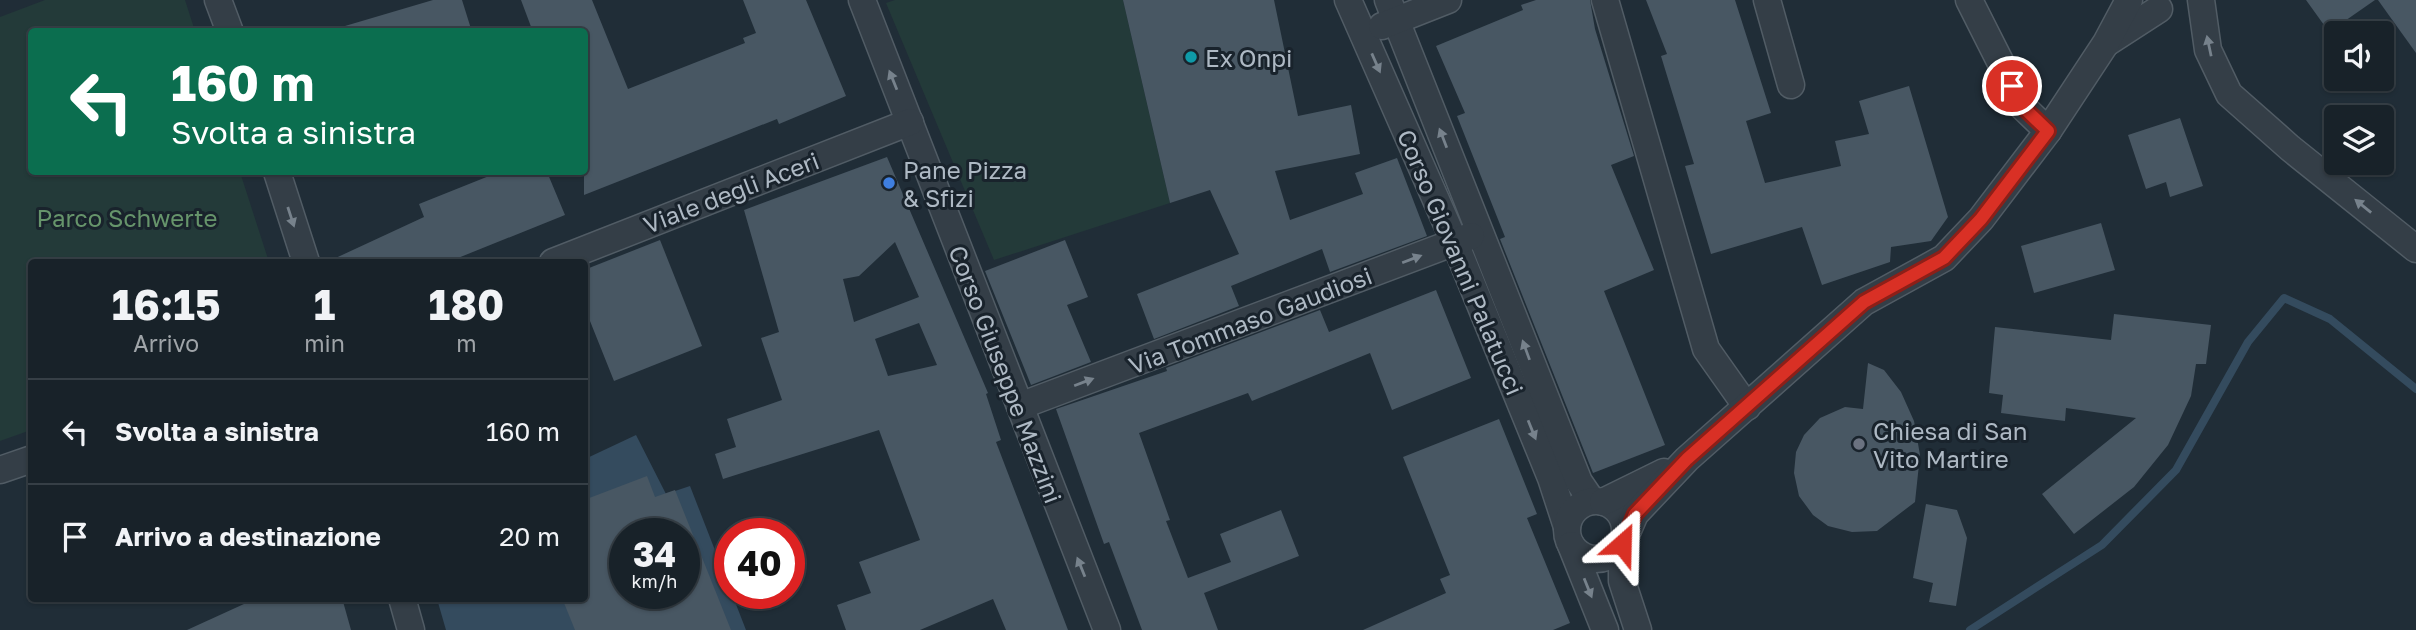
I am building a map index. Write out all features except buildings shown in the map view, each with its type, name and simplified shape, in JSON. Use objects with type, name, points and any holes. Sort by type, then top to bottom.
[{"type":"street","points":[[218,0],[228,28]]},
{"type":"street","name":"Corso Giovanni Palatucci","points":[[1348,0],[1455,243],[1547,467],[1569,536],[1605,630]]},
{"type":"street","points":[[1363,34],[1392,10],[1448,0]]},
{"type":"street","points":[[1605,0],[1706,349],[1747,407]]},
{"type":"street","points":[[1768,0],[1791,85]]},
{"type":"street","points":[[1969,0],[2023,107],[2048,131]]},
{"type":"street","points":[[1687,459],[1597,502],[1579,506],[1570,517],[1569,536],[1577,553],[1597,559],[1615,552],[1622,544],[1635,514],[1687,459],[1864,302],[1944,258],[1981,219],[2048,131],[2106,43],[2129,0]]},
{"type":"street","points":[[2106,43],[2155,5],[2182,12],[2195,0]]},
{"type":"street","points":[[2201,0],[2208,50],[2230,94],[2290,148],[2416,249]]},
{"type":"street","name":"Corso Giuseppe Mazzini","points":[[865,1],[1107,630]]},
{"type":"street","name":"Corso Giovanni Palatucci","points":[[1392,10],[1579,482],[1597,502],[1620,513],[1625,532],[1622,544],[1622,581],[1637,630]]},
{"type":"street","name":"Viale degli Aceri","points":[[561,259],[910,122]]},
{"type":"street","points":[[277,175],[305,259]]},
{"type":"street","name":"Via Tommaso Gaudiosi","points":[[1020,406],[1480,233]]},
{"type":"street","points":[[0,470],[28,460]]},
{"type":"street","points":[[403,602],[411,630]]},
{"type":"green space","name":"Parco Schwerte","points":[[45,0],[185,0],[194,28],[28,28],[28,175],[241,175],[268,259],[28,259],[28,431],[0,441],[0,17]]},
{"type":"green space","points":[[895,0],[1123,0],[1170,203],[994,260],[886,3]]},
{"type":"water","points":[[636,435],[666,494],[690,486],[714,548],[714,609],[738,609],[746,630],[446,630],[438,602],[588,602],[588,458]]},
{"type":"waterway","points":[[1970,630],[2102,545],[2176,470],[2248,342],[2284,298],[2330,319],[2416,389]]},
{"type":"place","name":"Ex Onpi","points":[[1191,57]]},
{"type":"place","name":"Pane Pizza & Sfizi","points":[[889,183]]},
{"type":"place","name":"Chiesa di San Vito Martire","points":[[1859,444]]},
{"type":"route","points":[[1622,544],[1635,514],[1687,459],[1864,302],[1944,258],[1981,219],[2048,131],[2023,107],[2012,86]]}]
